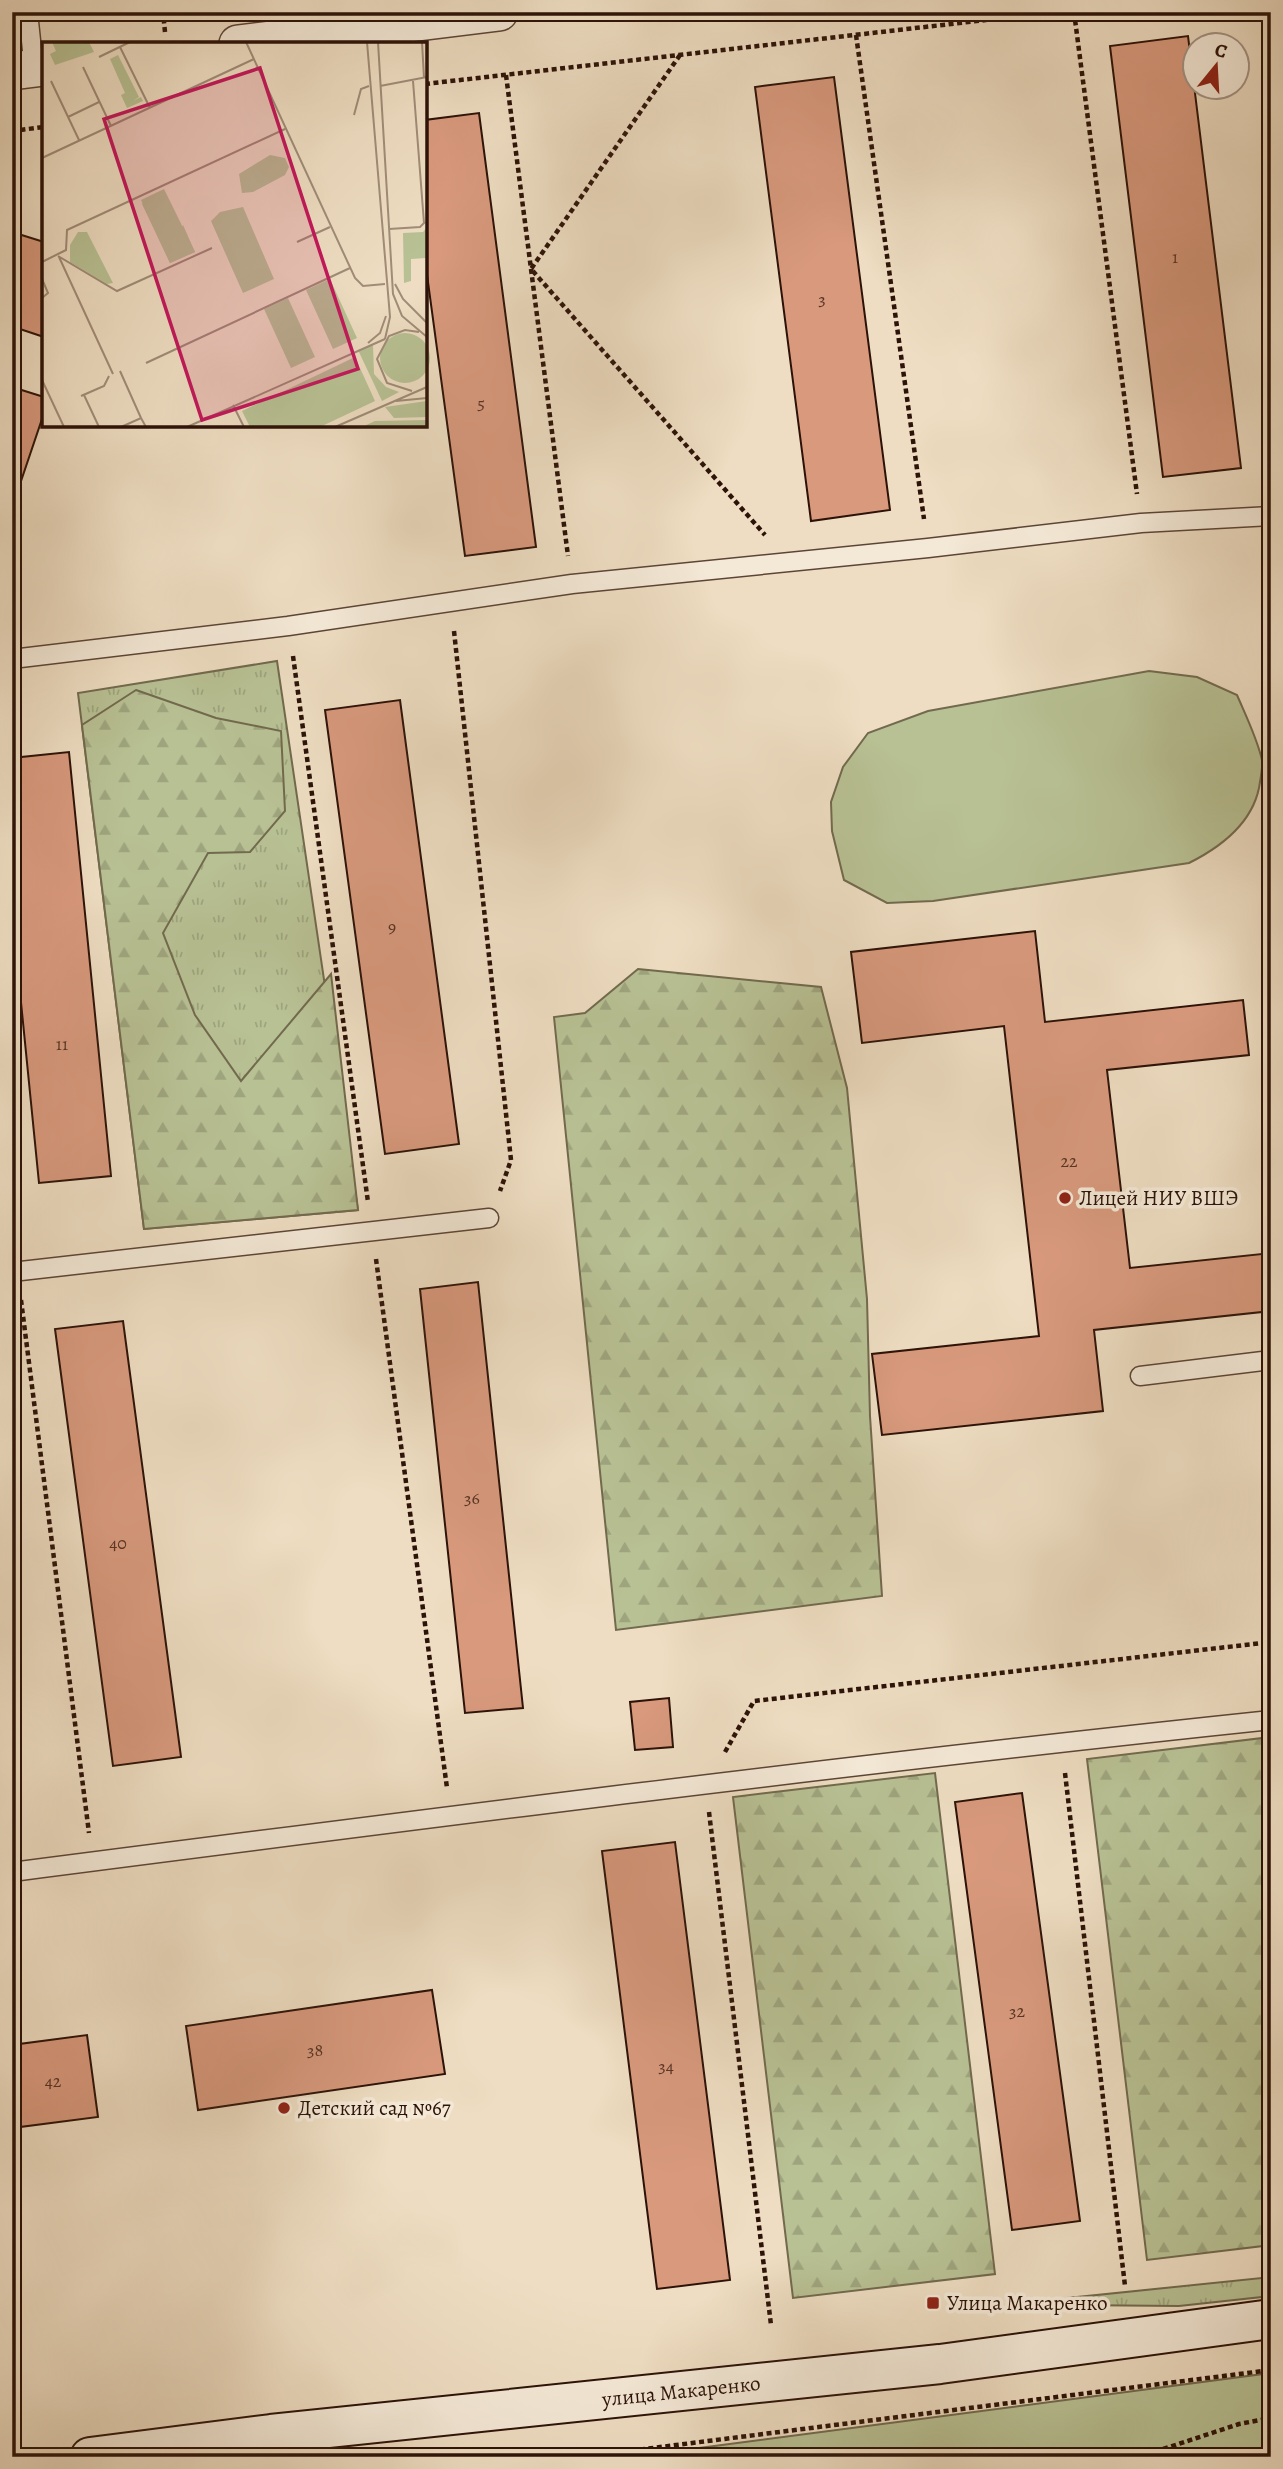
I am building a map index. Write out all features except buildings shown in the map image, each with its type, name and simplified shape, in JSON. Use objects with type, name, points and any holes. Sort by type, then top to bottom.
[{"type":"main road","name":"улица Макаренко","points":[[90,2457],[273,2445],[940,2364],[1271,2319]]},
{"type":"street","points":[[249,42],[366,20],[499,12]]},
{"type":"lane","points":[[27,12],[30,69]]},
{"type":"lane","points":[[12,660],[288,626],[572,584],[928,548],[1141,523],[1271,516]]},
{"type":"lane","points":[[15,1272],[489,1218]]},
{"type":"lane","points":[[1140,1376],[1271,1360]]},
{"type":"lane","points":[[12,1872],[1062,1742],[1271,1720]]},
{"type":"path","points":[[165,32],[167,12]]},
{"type":"path","points":[[427,84],[1056,12]]},
{"type":"path","points":[[1073,12],[1141,523]]},
{"type":"path","points":[[856,34],[928,548]]},
{"type":"path","points":[[531,269],[680,55]]},
{"type":"path","points":[[506,75],[572,584]]},
{"type":"path","points":[[12,131],[42,127]]},
{"type":"path","points":[[531,269],[789,562]]},
{"type":"path","points":[[451,602],[511,1160],[489,1218]]},
{"type":"path","points":[[12,1223],[15,1272],[93,1861]]},
{"type":"path","points":[[771,2325],[706,1785],[754,1701],[1271,1642]]},
{"type":"path","points":[[1062,1742],[1125,2286]]},
{"type":"path","points":[[581,2457],[1271,2370]]},
{"type":"path","points":[[1139,2457],[1239,2424],[1271,2418]]},
{"type":"path","points":[[1158,2457],[1164,2449]]},
{"type":"green space","points":[[277,661],[358,1210],[144,1229],[78,693]]},
{"type":"green space","points":[[1149,671],[1197,677],[1237,695],[1254,735],[1262,763],[1257,796],[1244,820],[1214,849],[1189,863],[933,901],[887,903],[844,880],[832,831],[831,802],[843,767],[868,733],[928,711]]},
{"type":"green space","points":[[136,690],[216,718],[281,731],[285,811],[250,852],[208,853],[163,933],[195,1015],[241,1081],[331,974],[358,1210],[144,1229],[82,725]]},
{"type":"green space","points":[[638,969],[821,987],[847,1088],[867,1299],[870,1416],[882,1596],[616,1630],[554,1017],[585,1013]]},
{"type":"green space","points":[[1271,1737],[1271,2245],[1147,2260],[1087,1759]]},
{"type":"green space","points":[[935,1773],[995,2274],[793,2298],[733,1797]]},
{"type":"green space","points":[[1271,2277],[1271,2296],[1179,2306],[1069,2305],[1068,2298]]},
{"type":"green space","points":[[1271,2373],[1271,2457],[630,2457]]},
{"type":"place","name":"Лицей НИУ ВШЭ","points":[[1065,1198]]},
{"type":"place","name":"Детский сад №67","points":[[284,2108]]},
{"type":"place","name":"Улица Макаренко","points":[[933,2303]]}]
